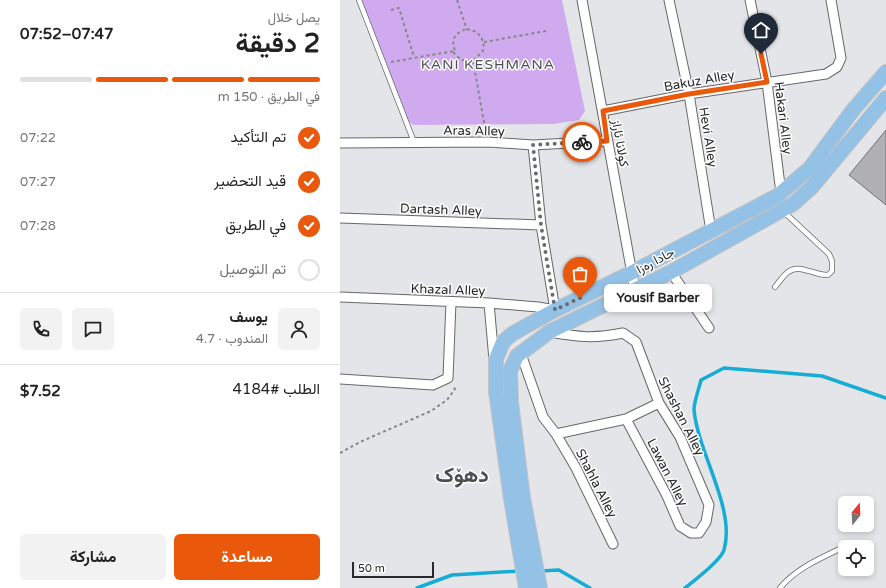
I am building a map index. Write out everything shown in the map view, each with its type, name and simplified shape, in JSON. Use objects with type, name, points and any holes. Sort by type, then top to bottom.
[{"type":"main road","name":"جادا ره‌زا","points":[[540,588],[517,499],[498,410],[495,378],[496,359],[503,342],[512,334],[555,310],[632,273],[781,194],[810,168],[854,110],[886,72]]},
{"type":"main road","name":"جادا ره‌زا","points":[[526,588],[517,499],[510,389],[512,365],[520,351],[549,332],[671,272],[782,211],[812,187],[886,98]]},
{"type":"street","name":"کولانا ئاراز","points":[[582,0],[635,290]]},
{"type":"street","name":"Hevi Alley","points":[[669,0],[689,94],[711,232]]},
{"type":"street","name":"Hakari Alley","points":[[750,0],[767,82],[781,194]]},
{"type":"street","name":"Bakuz Alley","points":[[603,111],[689,94],[826,74],[836,67],[841,58],[831,0]]},
{"type":"street","name":"Aras Alley","points":[[340,143],[488,142],[533,145],[607,141]]},
{"type":"street","points":[[533,145],[541,225],[555,310]]},
{"type":"street","name":"Dartash Alley","points":[[340,218],[541,225]]},
{"type":"street","points":[[671,272],[709,328]]},
{"type":"street","name":"Khazal Alley","points":[[340,297],[489,303],[555,310]]},
{"type":"street","points":[[340,379],[434,385],[448,378],[451,302]]},
{"type":"street","points":[[489,303],[495,378]]},
{"type":"street","name":"Shashan Alley","points":[[549,332],[578,337],[598,338],[623,333],[636,342],[659,403],[680,437],[709,505],[706,522],[699,533],[691,533]]},
{"type":"street","name":"Shahla Alley","points":[[520,351],[543,417],[556,434],[576,468],[613,544]]},
{"type":"street","name":"Shahla Alley","points":[[556,434],[626,419],[659,403]]},
{"type":"street","name":"Lawan Alley","points":[[626,419],[667,496],[680,526],[691,533]]},
{"type":"lane","points":[[359,0],[414,142]]},
{"type":"lane","points":[[775,287],[788,272],[792,270],[805,270],[821,276],[828,276],[832,271],[832,261],[829,254],[782,211]]},
{"type":"lane","points":[[780,588],[786,580],[810,564],[838,550]]},
{"type":"path","points":[[457,0],[467,30]]},
{"type":"path","points":[[391,10],[399,8],[414,57]]},
{"type":"path","points":[[462,30],[477,32],[484,42],[483,51],[473,62],[461,60],[453,52],[455,51],[452,42],[454,37],[462,30]]},
{"type":"path","points":[[484,42],[546,31]]},
{"type":"path","points":[[384,63],[455,51]]},
{"type":"path","points":[[473,62],[488,142]]},
{"type":"path","points":[[340,453],[360,442],[431,411],[447,400],[454,389],[448,378]]},
{"type":"shaded area","points":[[361,0],[562,0],[585,111],[579,120],[553,124],[413,125],[401,115]]},
{"type":"building","points":[[886,130],[886,205],[849,175]]},
{"type":"waterway","points":[[685,588],[707,570],[722,554],[726,534],[725,517],[721,499],[702,444],[694,410],[701,380],[724,368],[822,376],[886,398]]},
{"type":"waterway","points":[[540,571],[559,570],[590,588]]},
{"type":"waterway","points":[[417,588],[452,575],[520,571]]},
{"type":"way so far","points":[[580,298],[555,310],[541,225],[533,145],[582,142]]},
{"type":"place","name":"Yousif Barber","points":[[580,298]]},
{"type":"district","name":"KANI KESHMANA","points":[[488,64]]},
{"type":"district","name":"دھۆک","points":[[462,475]]},
{"type":"route","points":[[582,142],[607,141],[603,111],[689,94],[767,82],[761,54]]}]
